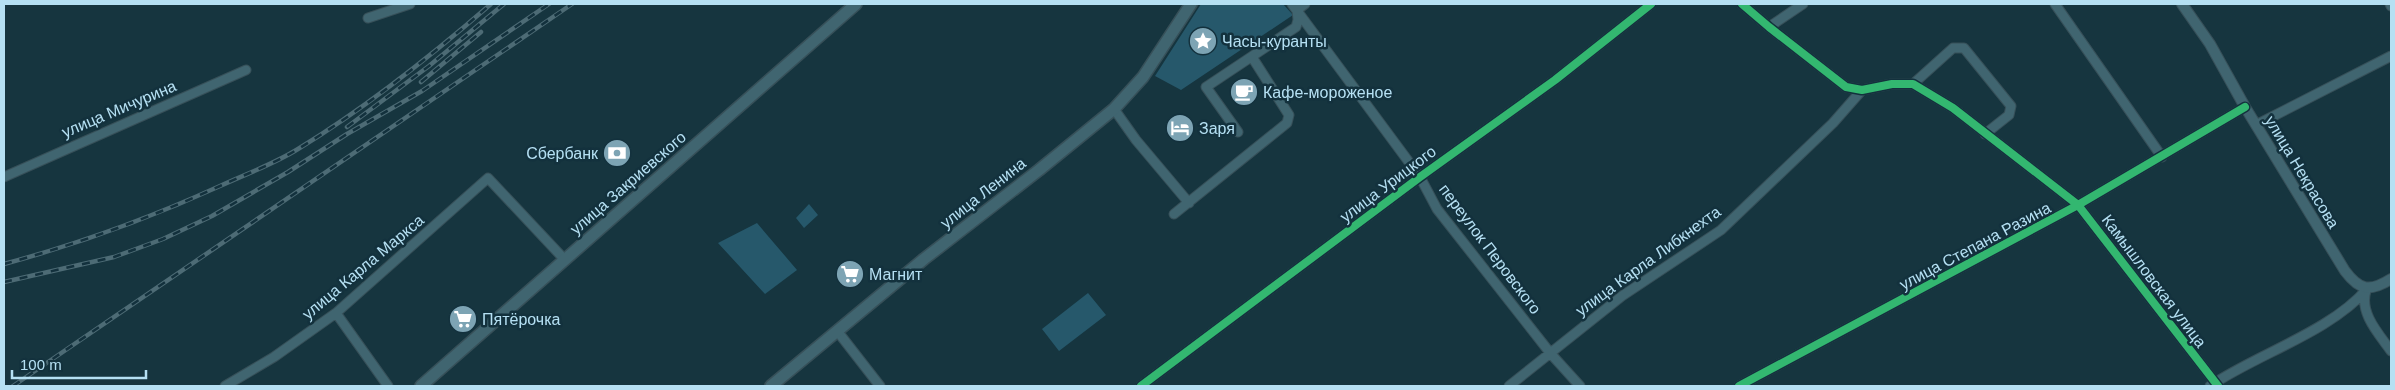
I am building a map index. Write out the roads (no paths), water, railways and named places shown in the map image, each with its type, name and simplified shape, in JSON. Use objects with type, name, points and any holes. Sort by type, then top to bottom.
[{"type":"main road","name":"улица Закриевского","points":[[421,386],[856,4]]},
{"type":"main road","name":"улица Ленина","points":[[771,386],[924,259],[1039,170],[1114,108],[1143,77],[1191,4]]},
{"type":"street","points":[[368,18],[410,4]]},
{"type":"street","points":[[1238,132],[1206,88],[1296,27],[1298,20],[1295,7],[1306,4]]},
{"type":"street","name":"улица Урицкого","points":[[1141,386],[1420,177],[1555,80],[1651,4]]},
{"type":"street","points":[[1742,4],[1768,27],[1846,87],[1862,90],[1892,84],[1913,84],[1953,48],[1964,48],[2011,106],[2009,115],[1985,134]]},
{"type":"street","points":[[1768,27],[1803,4]]},
{"type":"street","points":[[2055,4],[2162,157]]},
{"type":"street","name":"улица Некрасова","points":[[2182,4],[2210,44],[2245,107],[2345,271],[2354,282],[2367,288]]},
{"type":"street","name":"переулок Перовского","points":[[1295,7],[1420,177],[1437,209],[1551,354],[1580,386]]},
{"type":"street","points":[[1174,214],[1287,123],[1289,115],[1252,56]]},
{"type":"street","points":[[2256,125],[2391,56]]},
{"type":"street","name":"улица Мичурина","points":[[4,177],[246,70]]},
{"type":"street","name":"Камышловская улица","points":[[1913,84],[1953,108],[2078,205],[2214,385]]},
{"type":"street","name":"улица Карла Либкнехта","points":[[1509,386],[1622,296],[1721,230],[1833,123],[1862,90]]},
{"type":"street","name":"улица Степана Разина","points":[[1740,386],[2078,205],[2245,107]]},
{"type":"street","points":[[1114,108],[1136,140],[1189,203]]},
{"type":"street","name":"улица Карла Маркса","points":[[225,386],[274,357],[336,313],[488,178],[565,260]]},
{"type":"street","points":[[2214,385],[2324,322],[2352,303],[2367,288],[2377,286],[2391,279]]},
{"type":"street","points":[[2367,288],[2364,306],[2377,332],[2391,351]]},
{"type":"street","points":[[336,313],[388,386]]},
{"type":"street","points":[[838,332],[880,386]]},
{"type":"railway","points":[[4,264],[59,248],[140,219],[194,198],[289,154],[324,133],[374,98],[422,62],[491,4]]},
{"type":"railway","points":[[347,127],[429,66],[504,4]]},
{"type":"railway","points":[[4,282],[114,257],[163,239],[212,216],[422,91],[549,4]]},
{"type":"railway","points":[[13,386],[572,4]]},
{"type":"railway","points":[[421,82],[481,32]]},
{"type":"place","name":"Часы-куранты","points":[[1203,41]]},
{"type":"place","name":"Кафе-мороженое","points":[[1244,92]]},
{"type":"place","name":"Заря","points":[[1180,128]]},
{"type":"place","name":"Сбербанк","points":[[617,153]]},
{"type":"place","name":"Магнит","points":[[850,274]]},
{"type":"place","name":"Пятёрочка","points":[[463,319]]}]
